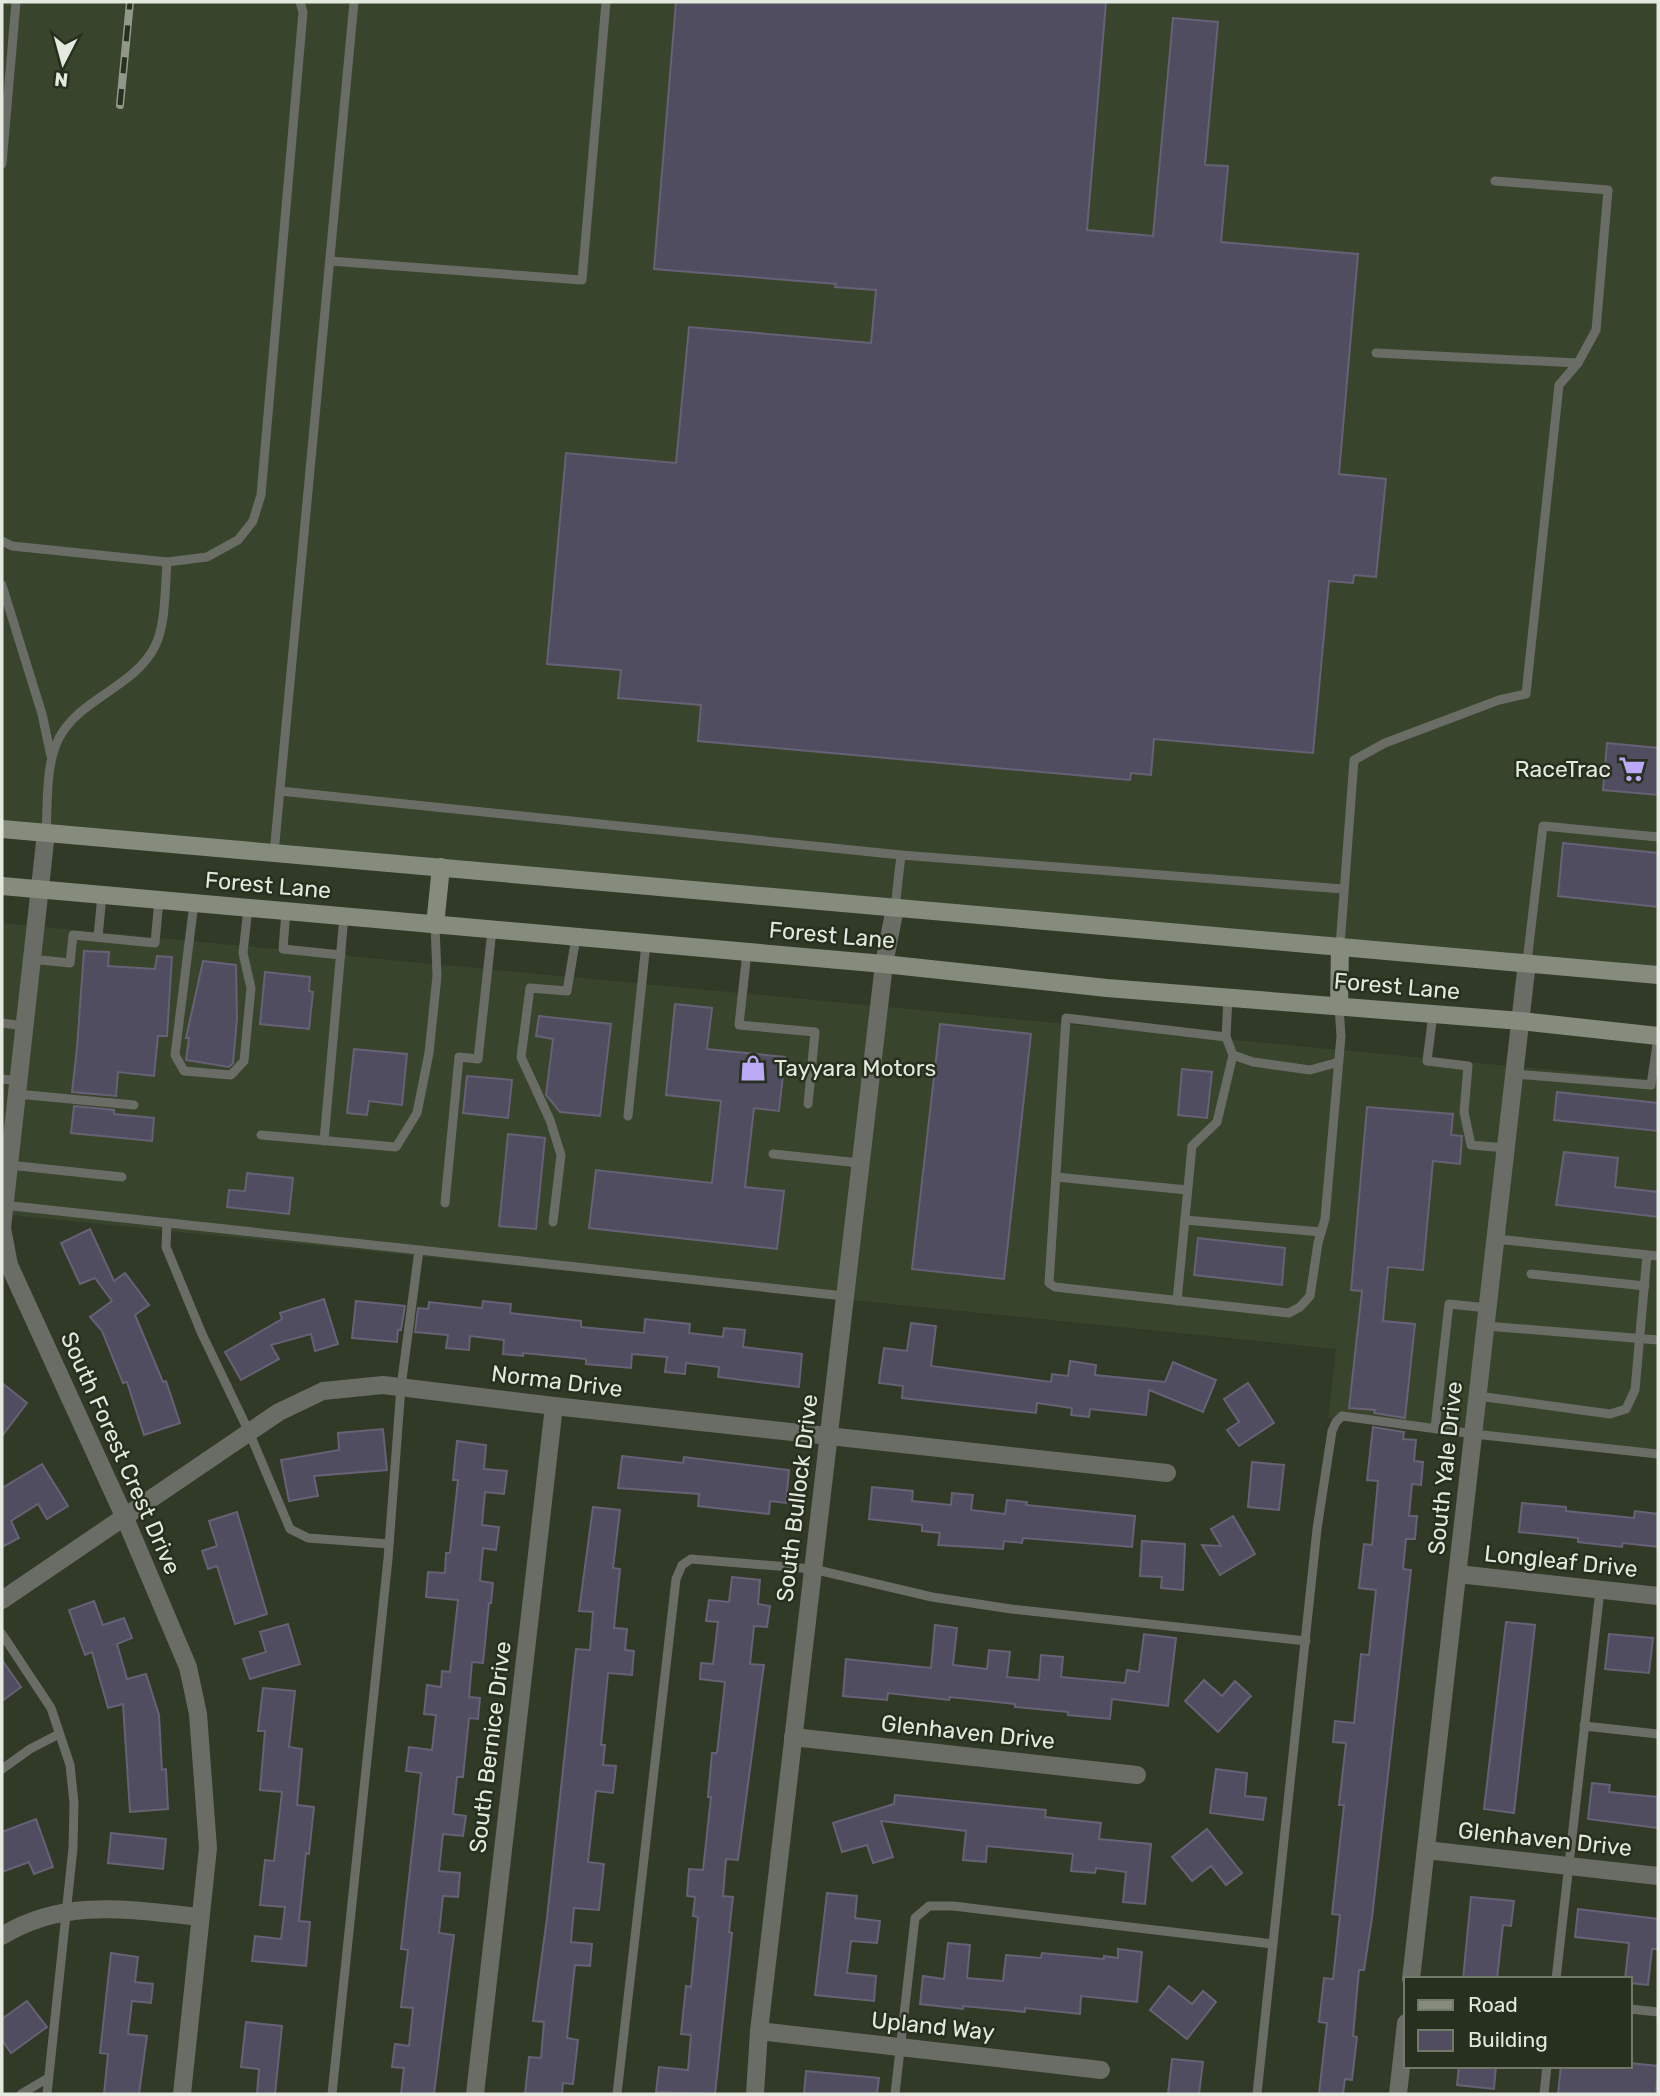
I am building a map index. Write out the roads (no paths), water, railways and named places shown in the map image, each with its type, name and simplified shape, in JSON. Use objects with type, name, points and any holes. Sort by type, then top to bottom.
[{"type":"main road","name":"Forest Lane","points":[[2,830],[1658,975]]},
{"type":"main road","points":[[435,925],[441,867]]},
{"type":"main road","name":"Forest Lane","points":[[2,886],[884,964],[1107,988],[1521,1020],[1658,1037]]},
{"type":"main road","points":[[1339,1006],[1340,946]]},
{"type":"street","name":"South Forest Crest Drive","points":[[46,833],[24,1026],[12,1085],[2,1228],[9,1265],[124,1516],[188,1667],[198,1714],[208,1848],[182,2094]]},
{"type":"street","name":"South Bullock Drive","points":[[755,2094],[759,2031],[844,1296],[884,964],[895,908]]},
{"type":"street","name":"South Yale Drive","points":[[1411,1977],[1527,962]]},
{"type":"street","name":"Norma Drive","points":[[2,1600],[279,1412],[323,1391],[383,1385],[1167,1473]]},
{"type":"street","name":"South Bernice Drive","points":[[475,2094],[554,1406]]},
{"type":"street","name":"Longleaf Drive","points":[[1458,1574],[1658,1596]]},
{"type":"street","name":"Glenhaven Drive","points":[[793,1737],[1137,1775]]},
{"type":"street","name":"Glenhaven Drive","points":[[1426,1850],[1658,1877]]},
{"type":"street","points":[[2,1936],[18,1925],[66,1911],[104,1907],[200,1917]]},
{"type":"street","name":"Upland Way","points":[[759,2031],[1101,2070]]},
{"type":"street","points":[[1398,2094],[1404,2041]]},
{"type":"lane","points":[[2,164],[16,2]]},
{"type":"lane","points":[[2,541],[12,545],[167,562],[207,557],[238,540],[253,521],[261,495],[303,12],[300,2]]},
{"type":"lane","points":[[274,853],[354,2]]},
{"type":"lane","points":[[330,261],[582,280],[606,2]]},
{"type":"lane","points":[[1340,946],[1354,760],[1385,743],[1499,700],[1526,694],[1559,385],[1578,363],[1596,330],[1608,190],[1495,181]]},
{"type":"lane","points":[[1376,353],[1578,363]]},
{"type":"lane","points":[[46,833],[52,758],[59,738],[73,718],[138,668],[155,648],[160,633],[167,562]]},
{"type":"lane","points":[[2,585],[42,714],[52,758]]},
{"type":"lane","points":[[280,791],[901,855],[1343,889]]},
{"type":"lane","points":[[1527,962],[1543,827],[1658,837]]},
{"type":"lane","points":[[895,908],[901,855]]},
{"type":"lane","points":[[98,937],[102,895]]},
{"type":"lane","points":[[31,959],[70,963],[74,935],[155,943],[159,900]]},
{"type":"lane","points":[[194,903],[175,1055],[184,1071],[231,1075],[244,1062],[251,988],[243,953],[248,908]]},
{"type":"lane","points":[[286,911],[283,949],[341,955]]},
{"type":"lane","points":[[324,1140],[344,916]]},
{"type":"lane","points":[[261,1135],[396,1147],[417,1113],[429,1053],[437,976],[435,925]]},
{"type":"lane","points":[[445,1203],[459,1057],[478,1059],[492,930]]},
{"type":"lane","points":[[553,1222],[561,1155],[550,1120],[522,1057],[530,988],[567,991],[576,937]]},
{"type":"lane","points":[[628,1116],[646,943]]},
{"type":"lane","points":[[747,952],[740,1025],[815,1032],[808,1104]]},
{"type":"lane","points":[[1177,1301],[1192,1146],[1217,1122],[1233,1055],[1226,1037],[1227,997]]},
{"type":"lane","points":[[1226,1037],[1066,1018],[1049,1283],[1055,1287],[1289,1313],[1300,1307],[1310,1296],[1325,1219],[1341,1036],[1339,1006]]},
{"type":"lane","points":[[1433,1014],[1427,1061],[1468,1066],[1464,1112],[1471,1145],[1506,1148]]},
{"type":"lane","points":[[2,1023],[24,1026]]},
{"type":"lane","points":[[1514,1074],[1651,1085],[1658,1037]]},
{"type":"lane","points":[[1233,1055],[1253,1062],[1310,1070],[1339,1062]]},
{"type":"lane","points":[[12,1085],[134,1105]]},
{"type":"lane","points":[[773,1154],[860,1163]]},
{"type":"lane","points":[[5,1165],[122,1177]]},
{"type":"lane","points":[[1056,1177],[1187,1190]]},
{"type":"lane","points":[[3,1205],[844,1296]]},
{"type":"lane","points":[[1185,1220],[1321,1232]]},
{"type":"lane","points":[[167,1223],[166,1247],[290,1529],[308,1538],[389,1544]]},
{"type":"lane","points":[[1496,1239],[1658,1256]]},
{"type":"lane","points":[[332,2094],[389,1544],[401,1387],[419,1250]]},
{"type":"lane","points":[[1478,1396],[1610,1414],[1626,1409],[1635,1390],[1647,1255]]},
{"type":"lane","points":[[1531,1274],[1644,1286]]},
{"type":"lane","points":[[1436,1428],[1449,1304],[1487,1317],[1658,1340]]},
{"type":"lane","points":[[1257,2094],[1317,1530],[1332,1431],[1336,1422],[1342,1416],[1474,1434],[1658,1454]]},
{"type":"lane","points":[[617,2094],[670,1632],[679,1572],[682,1565],[691,1559],[813,1569],[932,1597],[998,1607],[1306,1641]]},
{"type":"lane","points":[[1556,1977],[1600,1590]]},
{"type":"lane","points":[[2,1634],[51,1708],[70,1765],[74,1803],[73,1848],[47,2094]]},
{"type":"lane","points":[[1584,1726],[1658,1734]]},
{"type":"lane","points":[[2,1769],[30,1749],[59,1734]]},
{"type":"lane","points":[[895,2094],[915,1919],[929,1906],[953,1906],[1273,1944]]},
{"type":"lane","points":[[1632,2009],[1658,2012]]},
{"type":"lane","points":[[1544,2094],[1547,2068]]},
{"type":"lane","points":[[21,2094],[48,2078]]},
{"type":"railway","points":[[120,105],[130,2]]},
{"type":"place","name":"RaceTrac","points":[[1632,769]]},
{"type":"place","name":"Tayyara Motors","points":[[753,1068]]}]
